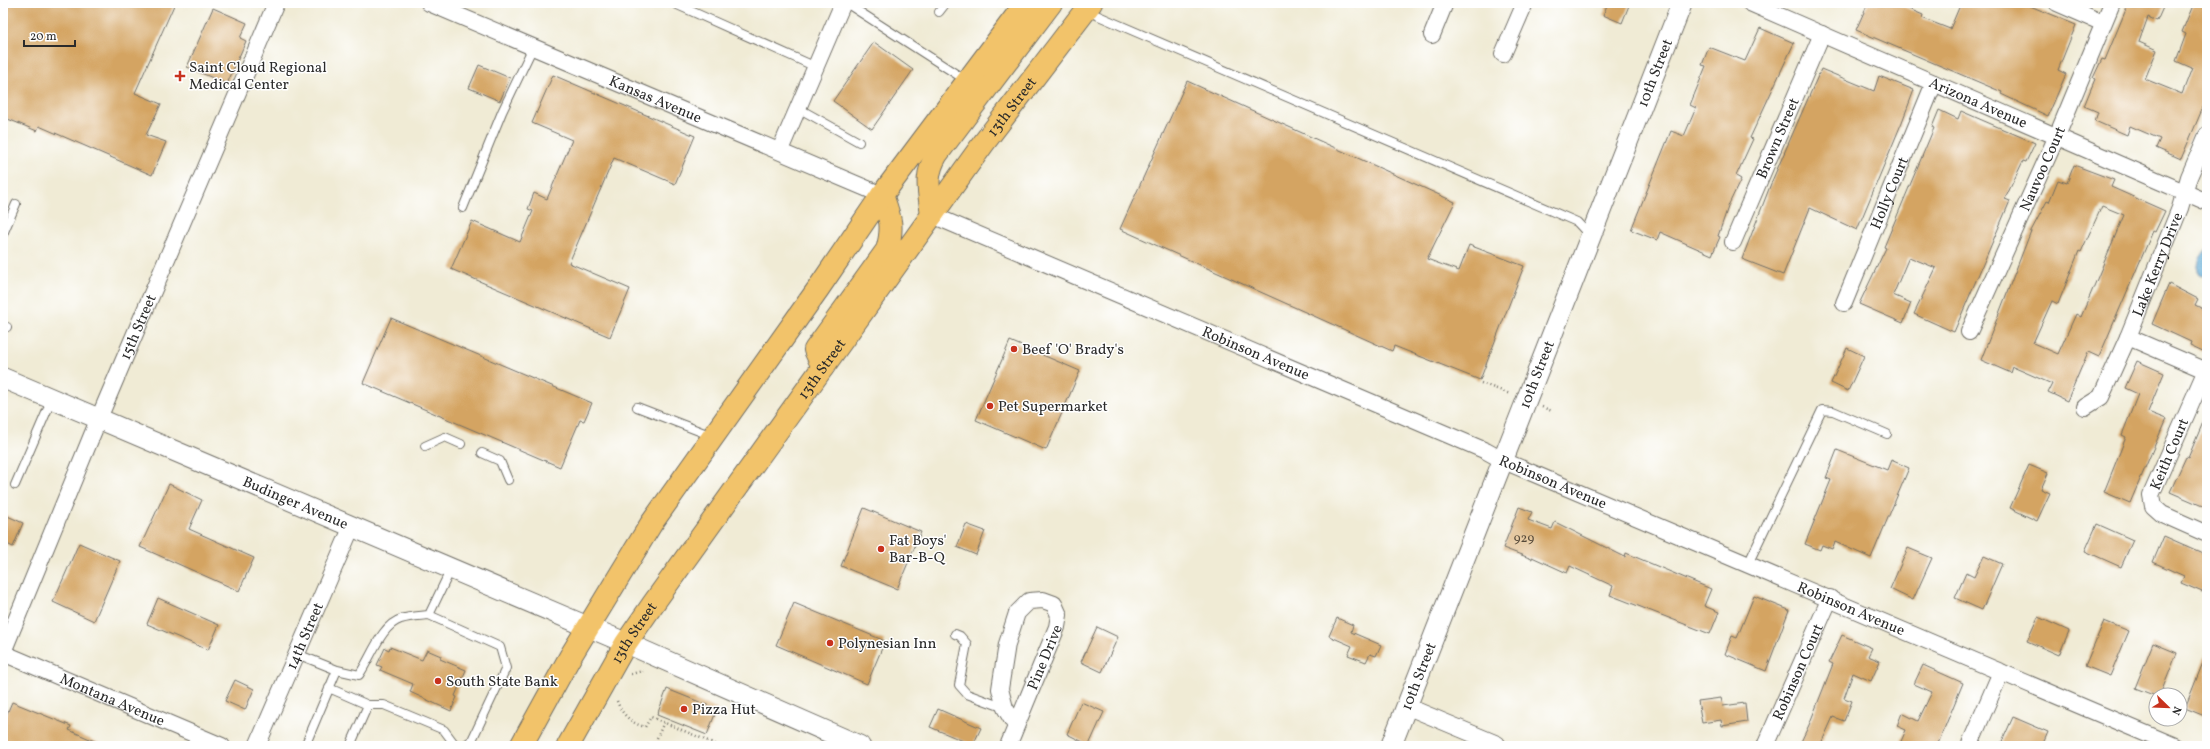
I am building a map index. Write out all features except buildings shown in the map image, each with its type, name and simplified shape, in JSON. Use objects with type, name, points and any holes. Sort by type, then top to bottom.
[{"type":"highway","points":[[521,746],[587,628],[651,524],[882,195],[1026,3]]},
{"type":"highway","points":[[932,215],[927,179],[930,167],[937,154],[1051,3]]},
{"type":"highway","name":"13th Street","points":[[568,746],[626,643],[932,215],[1023,90],[1088,6]]},
{"type":"highway","points":[[823,367],[815,350],[887,250],[891,234],[891,219],[882,195]]},
{"type":"street","name":"15th Street","points":[[3,653],[99,418],[276,3]]},
{"type":"street","name":"Kansas Avenue","points":[[429,3],[780,150],[882,195]]},
{"type":"street","points":[[780,150],[844,3]]},
{"type":"street","points":[[1432,35],[1445,3]]},
{"type":"street","points":[[1503,54],[1525,3]]},
{"type":"street","name":"10th Street","points":[[1391,746],[1504,461],[1682,3]]},
{"type":"street","name":"Arizona Avenue","points":[[1750,3],[2207,202]]},
{"type":"street","points":[[2057,3],[2103,23]]},
{"type":"street","name":"Nauvoo Court","points":[[1969,332],[2056,136],[2112,3]]},
{"type":"street","name":"Brown Street","points":[[1734,242],[1822,34]]},
{"type":"street","name":"Holly Court","points":[[1844,303],[1934,83]]},
{"type":"street","name":"Lake Kerry Drive","points":[[2085,407],[2092,404],[2100,397],[2128,337],[2180,208],[2189,177],[2207,135]]},
{"type":"street","name":"Robinson Avenue","points":[[932,215],[1480,448],[1504,461],[1830,598],[2175,746]]},
{"type":"street","name":"Lake Kerry Drive","points":[[2128,337],[2206,371]]},
{"type":"street","name":"Keith Court","points":[[2206,371],[2151,495],[2153,506],[2162,514],[2207,534]]},
{"type":"street","name":"Budinger Avenue","points":[[3,378],[352,526],[587,628],[626,643],[853,744]]},
{"type":"street","name":"14th Street","points":[[257,746],[352,526]]},
{"type":"street","name":"Robinson Court","points":[[1765,746],[1830,598]]},
{"type":"street","name":"Pine Drive","points":[[1008,746],[1057,627],[1059,615],[1054,604],[1043,600],[1029,601],[1017,613],[1007,644],[1000,689],[1005,708],[1016,726]]},
{"type":"street","name":"Montana Avenue","points":[[3,653],[222,746]]},
{"type":"street","points":[[1969,746],[2001,672]]},
{"type":"street","points":[[1406,706],[1498,746]]},
{"type":"lane","points":[[673,3],[816,67]]},
{"type":"lane","points":[[844,3],[968,82]]},
{"type":"lane","points":[[939,12],[946,3]]},
{"type":"lane","points":[[1088,6],[1577,222],[1591,236]]},
{"type":"lane","points":[[463,208],[502,112],[533,47]]},
{"type":"lane","points":[[798,108],[859,142]]},
{"type":"lane","points":[[3,234],[16,204]]},
{"type":"lane","points":[[15,485],[52,399]]},
{"type":"lane","points":[[637,406],[713,436]]},
{"type":"lane","points":[[1748,564],[1807,437],[1822,410],[1833,411],[1887,434]]},
{"type":"lane","points":[[425,446],[444,438],[461,444]]},
{"type":"lane","points":[[482,453],[500,461],[508,480]]},
{"type":"lane","points":[[429,615],[451,569]]},
{"type":"lane","points":[[297,654],[337,670],[359,675],[370,660],[383,631],[400,619],[429,615],[500,648],[506,668],[472,740],[464,746]]},
{"type":"lane","points":[[955,634],[960,636],[967,644],[959,685],[966,694],[1005,708]]},
{"type":"lane","points":[[306,746],[337,670]]},
{"type":"lane","points":[[329,688],[368,705],[384,705],[444,730],[456,746]]},
{"type":"lane","points":[[350,746],[368,705]]},
{"type":"path","points":[[628,680],[631,673],[651,670]]},
{"type":"path","points":[[621,694],[617,702],[620,709],[632,722],[645,727],[651,717],[720,746]]},
{"type":"path","points":[[657,738],[664,722]]},
{"type":"water","points":[[2207,250],[2207,275],[2201,276],[2198,274],[2198,264],[2200,258]]},
{"type":"place","name":"Saint Cloud Regional Medical Center","points":[[180,76]]},
{"type":"place","name":"Beef 'O' Brady's","points":[[1014,349]]},
{"type":"place","name":"Pet Supermarket","points":[[990,406]]},
{"type":"place","name":"Fat Boys' Bar-B-Q","points":[[881,549]]},
{"type":"place","name":"Polynesian Inn","points":[[830,643]]},
{"type":"place","name":"South State Bank","points":[[438,681]]},
{"type":"place","name":"Pizza Hut","points":[[684,709]]}]
